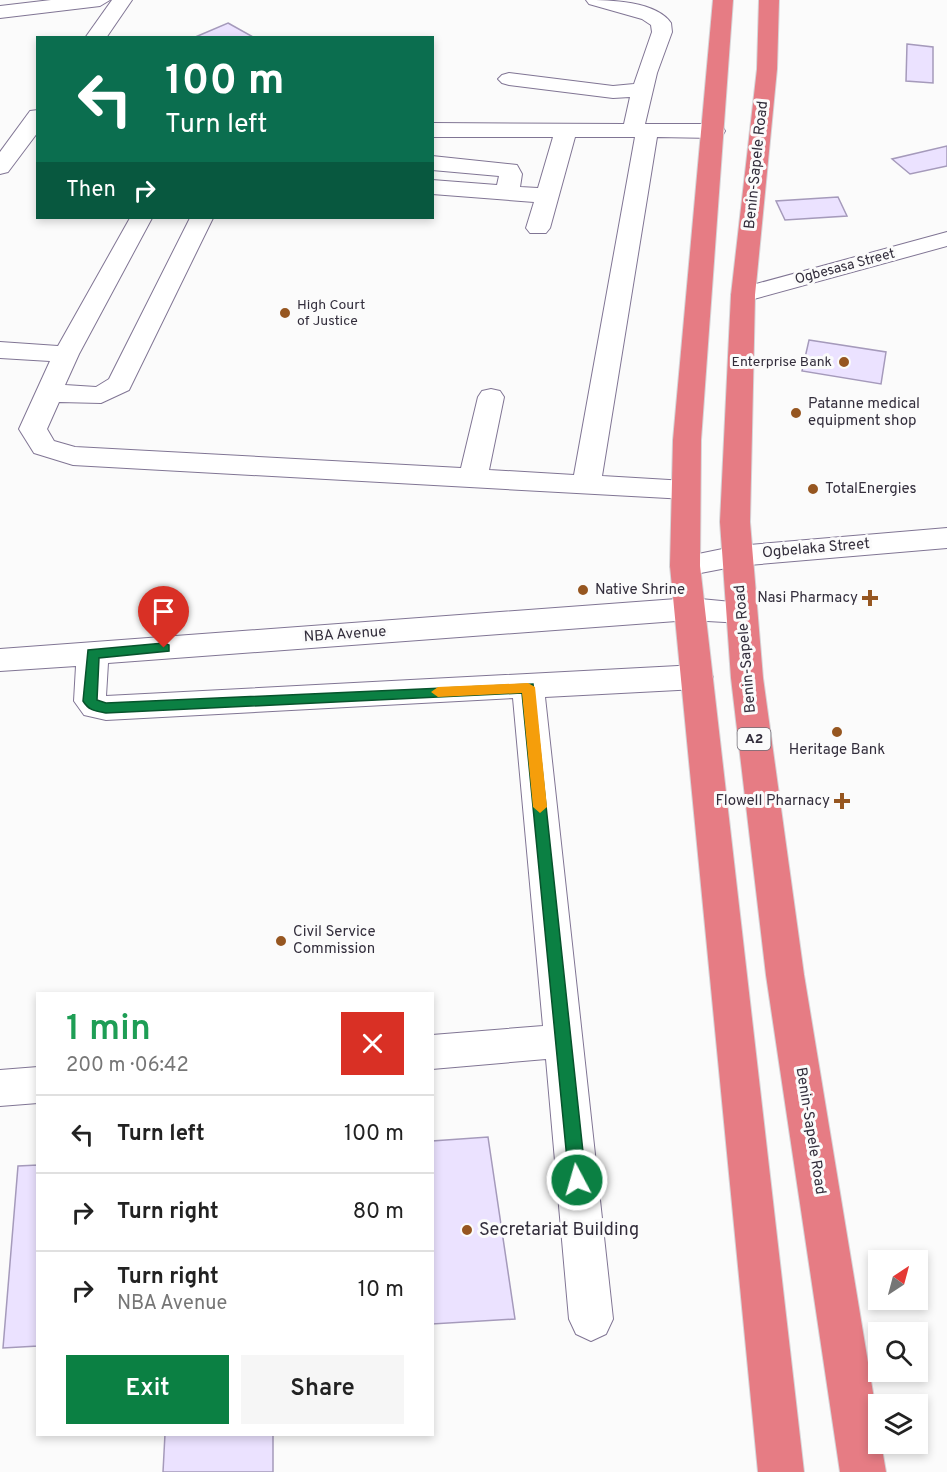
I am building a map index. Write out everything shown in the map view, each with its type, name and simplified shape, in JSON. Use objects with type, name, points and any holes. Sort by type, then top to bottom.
[{"type":"highway","points":[[723,0],[687,440],[685,566],[781,1472]]},
{"type":"highway","name":"Benin-Sapele Road","points":[[769,0],[767,69],[743,295],[735,522],[737,556],[747,678],[785,975],[863,1472]]},
{"type":"street","points":[[0,12],[100,0]]},
{"type":"street","points":[[96,36],[122,0]]},
{"type":"street","points":[[586,484],[640,130],[643,90],[662,32],[661,23],[649,15],[596,0]]},
{"type":"street","points":[[509,80],[613,92],[643,90]]},
{"type":"street","points":[[0,167],[36,119]]},
{"type":"street","points":[[434,130],[714,131]]},
{"type":"street","points":[[538,228],[566,130]]},
{"type":"street","points":[[434,163],[509,170],[511,174],[507,193]]},
{"type":"street","points":[[434,187],[547,196]]},
{"type":"street","points":[[140,219],[66,354],[33,429],[44,447],[73,456],[686,490]]},
{"type":"street","points":[[49,393],[101,395],[120,384],[202,219]]},
{"type":"street","name":"Ogbesasa Street","points":[[743,295],[947,239]]},
{"type":"street","points":[[0,350],[66,354]]},
{"type":"street","points":[[473,478],[491,397]]},
{"type":"street","name":"Ogbelaka Street","points":[[685,566],[737,556],[947,538]]},
{"type":"street","name":"NBA Avenue","points":[[0,660],[690,609],[742,612]]},
{"type":"street","points":[[93,653],[90,701],[95,706],[106,708],[697,677]]},
{"type":"street","points":[[528,687],[591,1319]]},
{"type":"street","points":[[434,1052],[564,1041]]},
{"type":"street","points":[[0,1088],[36,1084]]},
{"type":"building","points":[[228,23],[251,36],[198,36]]},
{"type":"building","points":[[907,44],[933,47],[933,83],[906,81]]},
{"type":"building","points":[[947,146],[947,166],[910,174],[892,159]]},
{"type":"building","points":[[838,197],[847,216],[785,220],[776,201]]},
{"type":"building","name":"Enterprise Bank","points":[[809,340],[886,352],[881,384],[802,371]]},
{"type":"building","name":"Secretariat Building","points":[[488,1137],[515,1319],[434,1324],[434,1141]]},
{"type":"building","points":[[36,1165],[36,1346],[3,1348],[18,1166]]},
{"type":"building","points":[[165,1436],[273,1436],[273,1472],[163,1472]]},
{"type":"slow traffic","points":[[438,692],[528,687],[540,807]]},
{"type":"place","name":"High Court of Justice","points":[[285,313]]},
{"type":"place","name":"Enterprise Bank","points":[[844,362]]},
{"type":"place","name":"Patanne medical equipment shop","points":[[796,413]]},
{"type":"place","name":"TotalEnergies","points":[[813,489]]},
{"type":"place","name":"Native Shrine","points":[[583,590]]},
{"type":"place","name":"Nasi Pharmacy","points":[[870,598]]},
{"type":"place","name":"Heritage Bank","points":[[837,732]]},
{"type":"place","name":"Flowell Pharnacy","points":[[842,801]]},
{"type":"place","name":"Civil Service Commission","points":[[281,941]]},
{"type":"place","name":"Secretariat Building","points":[[467,1230]]},
{"type":"route","points":[[164,648],[93,653],[90,701],[95,706],[106,708],[528,687],[577,1180]]}]
